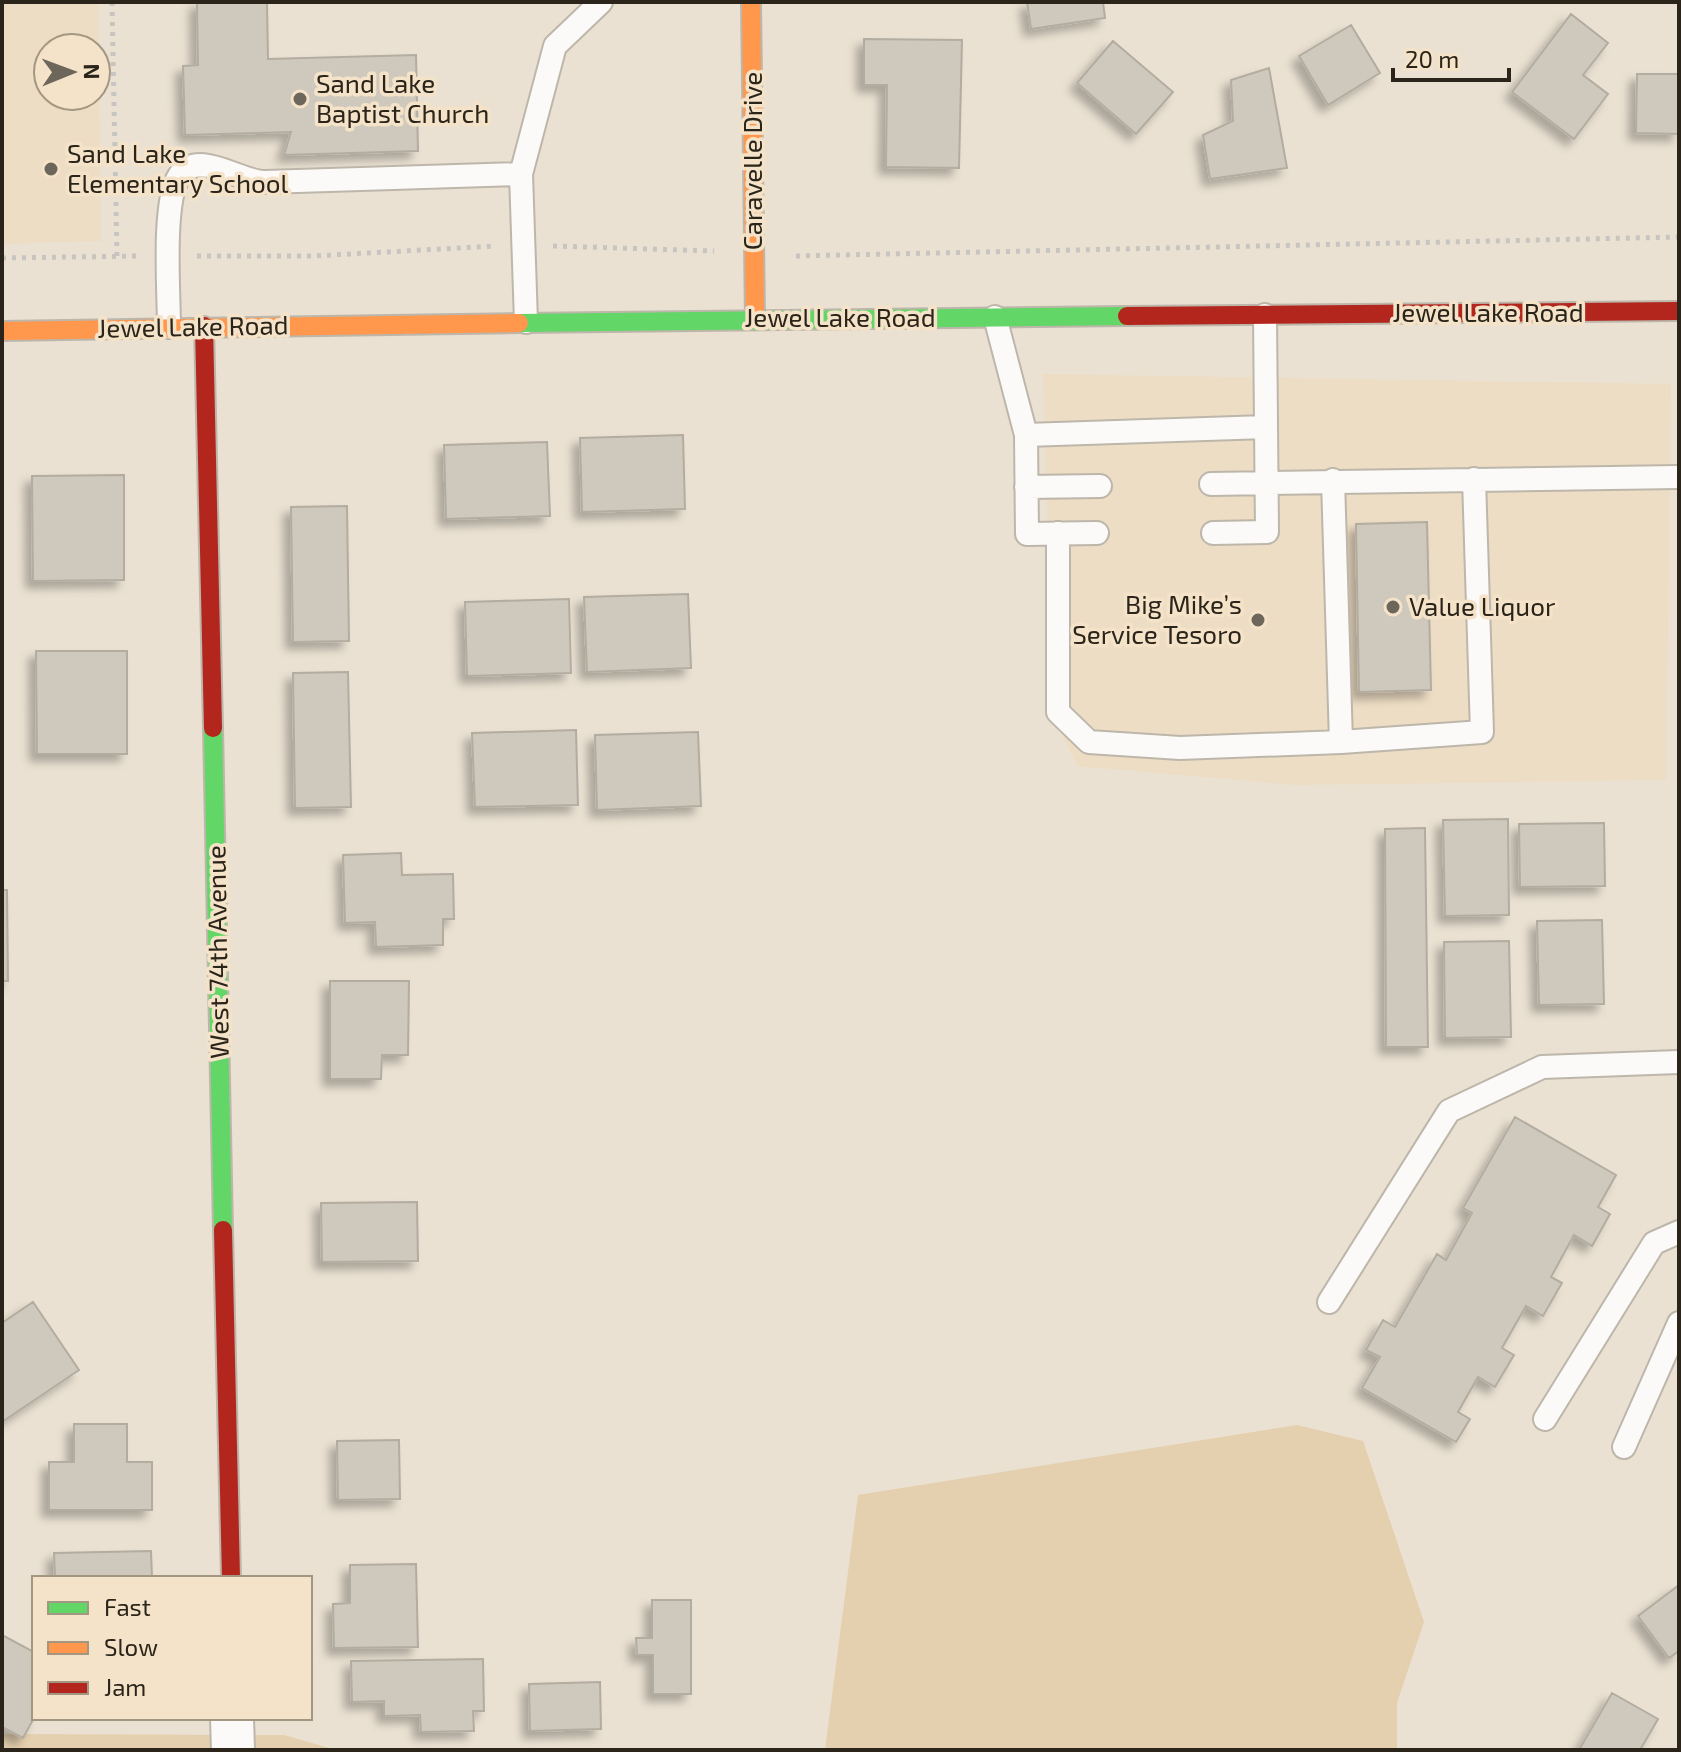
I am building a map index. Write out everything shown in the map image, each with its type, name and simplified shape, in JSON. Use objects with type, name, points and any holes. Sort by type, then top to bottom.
[{"type":"main road","name":"Caravelle Drive","points":[[751,2],[755,319]]},
{"type":"main road","name":"Jewel Lake Road","points":[[2,331],[755,319],[1679,311]]},
{"type":"main road","name":"West 74th Avenue","points":[[204,326],[231,1576]]},
{"type":"street","points":[[232,1720],[233,1750]]},
{"type":"lane","points":[[526,322],[521,174],[555,46],[601,2]]},
{"type":"lane","points":[[169,327],[169,212],[180,176],[192,167],[210,166],[257,182],[521,174]]},
{"type":"lane","points":[[1213,533],[1267,532],[1265,315]]},
{"type":"lane","points":[[995,317],[1026,435],[1027,534],[1097,533]]},
{"type":"lane","points":[[1026,435],[1266,427]]},
{"type":"lane","points":[[1211,484],[1679,477]]},
{"type":"lane","points":[[1058,533],[1058,712],[1089,742],[1180,748],[1341,742],[1482,732],[1474,479]]},
{"type":"lane","points":[[1333,480],[1341,742]]},
{"type":"lane","points":[[1026,487],[1100,486]]},
{"type":"lane","points":[[1329,1302],[1449,1111],[1542,1067],[1679,1062]]},
{"type":"lane","points":[[1545,1419],[1654,1243],[1679,1232]]},
{"type":"lane","points":[[1624,1447],[1679,1323]]},
{"type":"path","points":[[112,2],[117,257]]},
{"type":"path","points":[[2,258],[313,256],[524,245],[812,257],[1440,239],[1679,237]]},
{"type":"shaded area","name":"Sand Lake Elementary School","points":[[2,2],[98,2],[98,32],[32,32],[32,112],[99,112],[101,241],[2,244]]},
{"type":"shaded area","points":[[1043,374],[1671,384],[1666,780],[1294,785],[1077,766],[1054,716]]},
{"type":"shaded area","points":[[1297,1425],[1363,1441],[1424,1622],[1397,1703],[1397,1750],[825,1750],[858,1495]]},
{"type":"shaded area","points":[[2,1734],[284,1735],[336,1750],[2,1750]]},
{"type":"building","name":"Sand Lake Baptist Church","points":[[197,2],[267,2],[268,59],[416,55],[418,151],[284,155],[291,132],[185,135],[183,66],[198,65]]},
{"type":"building","points":[[1027,2],[1103,2],[1105,18],[1031,29]]},
{"type":"building","points":[[1571,14],[1608,43],[1583,75],[1608,94],[1574,139],[1512,92]]},
{"type":"building","points":[[1351,25],[1380,73],[1328,105],[1299,56]]},
{"type":"building","points":[[864,39],[962,40],[959,168],[886,167],[887,85],[864,85]]},
{"type":"building","points":[[1113,41],[1173,92],[1136,134],[1077,83]]},
{"type":"building","points":[[1269,68],[1287,168],[1210,179],[1203,135],[1233,121],[1231,80]]},
{"type":"building","points":[[1637,74],[1679,74],[1679,134],[1636,133]]},
{"type":"building","points":[[683,435],[685,509],[582,512],[580,438]]},
{"type":"building","points":[[547,442],[550,516],[446,519],[444,445]]},
{"type":"building","points":[[124,475],[124,580],[33,581],[32,476]]},
{"type":"building","points":[[347,506],[349,641],[293,642],[291,507]]},
{"type":"building","name":"Value Liquor","points":[[1427,522],[1431,690],[1359,692],[1356,524]]},
{"type":"building","points":[[688,594],[691,668],[587,672],[584,597]]},
{"type":"building","points":[[569,599],[571,673],[467,676],[465,602]]},
{"type":"building","points":[[36,651],[127,651],[127,754],[37,754]]},
{"type":"building","points":[[348,672],[351,807],[295,808],[293,673]]},
{"type":"building","points":[[576,730],[578,805],[475,807],[472,733]]},
{"type":"building","points":[[698,732],[701,806],[597,810],[595,735]]},
{"type":"building","points":[[1508,819],[1509,915],[1445,916],[1443,820]]},
{"type":"building","points":[[1604,823],[1605,886],[1520,887],[1519,824]]},
{"type":"building","points":[[1425,828],[1428,1047],[1386,1047],[1385,829]]},
{"type":"building","points":[[401,853],[402,875],[453,874],[454,919],[443,919],[443,945],[376,947],[375,922],[345,923],[343,855]]},
{"type":"building","points":[[2,890],[7,890],[8,981],[2,981]]},
{"type":"building","points":[[1602,920],[1604,1004],[1539,1005],[1537,921]]},
{"type":"building","points":[[1509,941],[1511,1037],[1445,1038],[1444,942]]},
{"type":"building","points":[[330,981],[409,981],[408,1055],[382,1055],[381,1079],[330,1079]]},
{"type":"building","points":[[1515,1117],[1616,1175],[1598,1207],[1610,1214],[1592,1246],[1574,1235],[1551,1277],[1562,1283],[1543,1316],[1526,1306],[1502,1348],[1514,1355],[1495,1387],[1478,1377],[1458,1412],[1470,1419],[1456,1442],[1362,1388],[1380,1357],[1366,1350],[1383,1320],[1395,1327],[1437,1254],[1446,1260],[1472,1213],[1463,1208]]},
{"type":"building","points":[[417,1202],[418,1261],[322,1262],[321,1203]]},
{"type":"building","points":[[33,1302],[79,1370],[2,1422],[2,1323]]},
{"type":"building","points":[[74,1424],[127,1424],[127,1462],[152,1462],[152,1510],[49,1510],[49,1462],[74,1462]]},
{"type":"building","points":[[399,1440],[400,1499],[338,1500],[337,1441]]},
{"type":"building","points":[[151,1551],[152,1576],[55,1576],[54,1553]]},
{"type":"building","points":[[416,1564],[418,1647],[334,1648],[333,1604],[350,1603],[350,1565]]},
{"type":"building","points":[[1679,1585],[1679,1651],[1669,1658],[1638,1616]]},
{"type":"building","points":[[652,1600],[691,1600],[691,1694],[653,1694],[653,1655],[637,1655],[636,1638],[652,1638]]},
{"type":"building","points":[[2,1635],[32,1651],[33,1720],[23,1738],[2,1727]]},
{"type":"building","points":[[483,1659],[484,1711],[473,1711],[474,1731],[421,1732],[420,1715],[384,1716],[384,1701],[352,1702],[351,1661]]},
{"type":"building","points":[[600,1682],[601,1729],[530,1731],[529,1684]]},
{"type":"building","points":[[1612,1693],[1658,1719],[1640,1750],[1579,1750]]},
{"type":"traffic: fast","points":[[519,323],[1127,316]]},
{"type":"traffic: fast","points":[[213,728],[223,1230]]},
{"type":"traffic: slow","points":[[751,2],[755,319]]},
{"type":"traffic: slow","points":[[2,331],[519,323]]},
{"type":"traffic: jam","points":[[1127,316],[1679,311]]},
{"type":"traffic: jam","points":[[204,326],[213,728]]},
{"type":"traffic: jam","points":[[223,1230],[231,1576]]},
{"type":"place","name":"Sand Lake Baptist Church","points":[[300,99]]},
{"type":"place","name":"Sand Lake Elementary School","points":[[51,169]]},
{"type":"place","name":"Value Liquor","points":[[1393,607]]},
{"type":"place","name":"Big Mike’s Service Tesoro","points":[[1258,620]]}]
